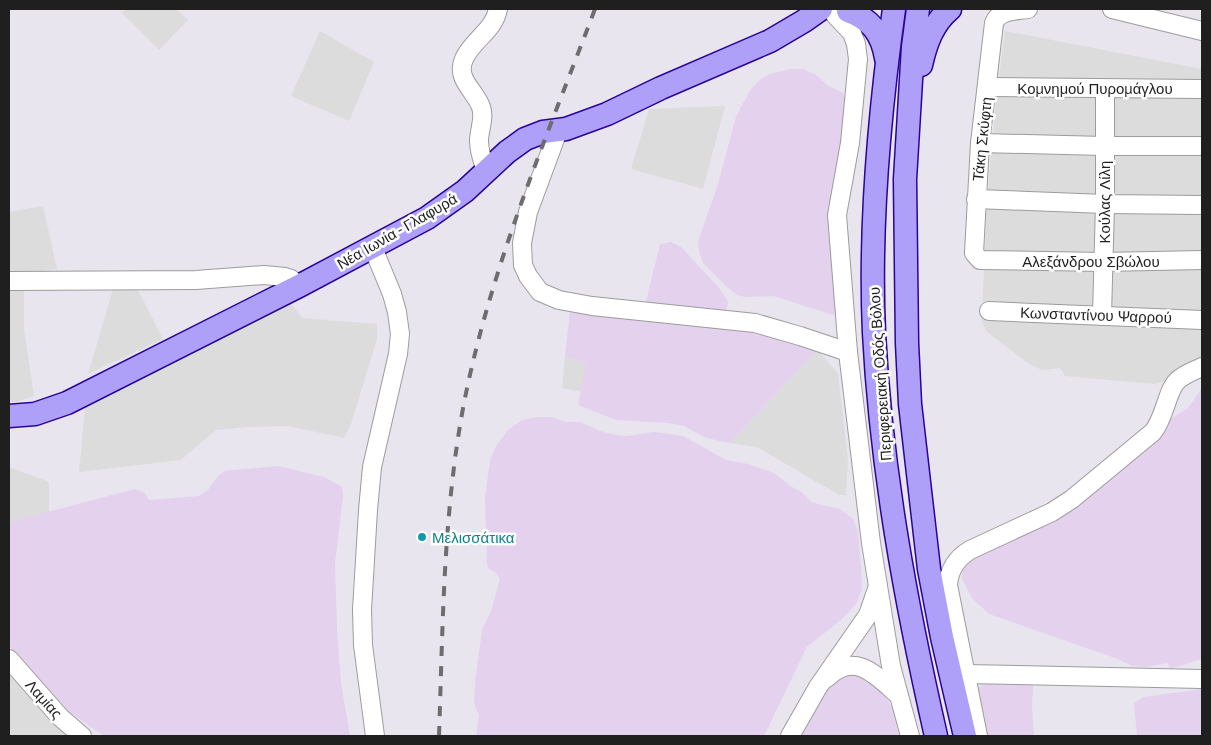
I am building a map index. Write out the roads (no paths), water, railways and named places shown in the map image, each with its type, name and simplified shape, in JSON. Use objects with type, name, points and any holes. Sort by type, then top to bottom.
[{"type":"main road","name":"Περιφερειακή Οδός Βόλου","points":[[894,9],[879,130],[874,266],[874,331],[889,490],[903,573],[936,736]]},
{"type":"main road","name":"Περιφερειακή Οδός Βόλου","points":[[918,9],[908,109],[905,179],[907,343],[910,404],[929,569],[944,645],[966,736]]},
{"type":"main road","points":[[908,109],[928,41],[936,24],[950,9]]},
{"type":"main road","name":"Νέα Ιωνία - Γλαφυρά","points":[[9,416],[35,414],[67,403],[373,248],[442,208],[465,191],[525,139],[543,132],[558,131],[607,114],[661,88],[835,13]]},
{"type":"main road","points":[[835,13],[863,17],[875,28],[882,43],[887,64]]},
{"type":"street","points":[[486,171],[479,148],[479,133],[483,119],[482,110],[461,73],[462,62],[466,53],[493,24],[498,9]]},
{"type":"street","name":"Τάκη Σκύφτη","points":[[980,260],[974,253],[976,199],[980,143],[994,23],[997,17],[1003,13],[1028,9]]},
{"type":"street","points":[[1112,9],[1202,31]]},
{"type":"street","points":[[835,13],[852,33],[858,59],[850,143],[837,214],[848,352],[871,543],[891,666],[897,694],[910,736]]},
{"type":"street","name":"Κομνημού Πυρομάγλου","points":[[988,87],[1202,90]]},
{"type":"street","name":"Κούλας Λίλη","points":[[1102,316],[1105,204],[1104,89]]},
{"type":"street","points":[[558,131],[528,212],[522,243],[523,265],[528,276],[540,292],[559,300],[592,306],[754,323],[848,352]]},
{"type":"street","points":[[980,143],[1202,146]]},
{"type":"street","points":[[976,199],[1105,204],[1202,205]]},
{"type":"street","points":[[373,248],[392,294],[400,334],[398,354],[372,467],[368,510],[362,610],[363,645],[375,736]]},
{"type":"street","name":"Αλεξάνδρου Σβώλου","points":[[980,260],[1103,262],[1202,260]]},
{"type":"street","points":[[9,281],[196,280],[264,275],[291,279],[299,286]]},
{"type":"street","name":"Κωνσταντίνου Ψαρρού","points":[[989,311],[1202,320]]},
{"type":"street","points":[[978,736],[948,585],[955,563],[970,550],[1052,512],[1072,499],[1153,432],[1161,420],[1176,382],[1184,375],[1202,367]]},
{"type":"street","points":[[790,736],[818,687],[868,615],[879,585]]},
{"type":"street","name":"Λαμίας","points":[[9,659],[60,717],[82,736]]},
{"type":"street","points":[[818,687],[837,668],[849,666],[862,667],[874,674],[897,694]]},
{"type":"street","points":[[965,674],[1202,678]]},
{"type":"railway","points":[[439,736],[448,524],[452,482],[465,398],[476,348],[505,250],[595,9]]},
{"type":"place","name":"Μελισσάτικα","points":[[422,537]]}]
